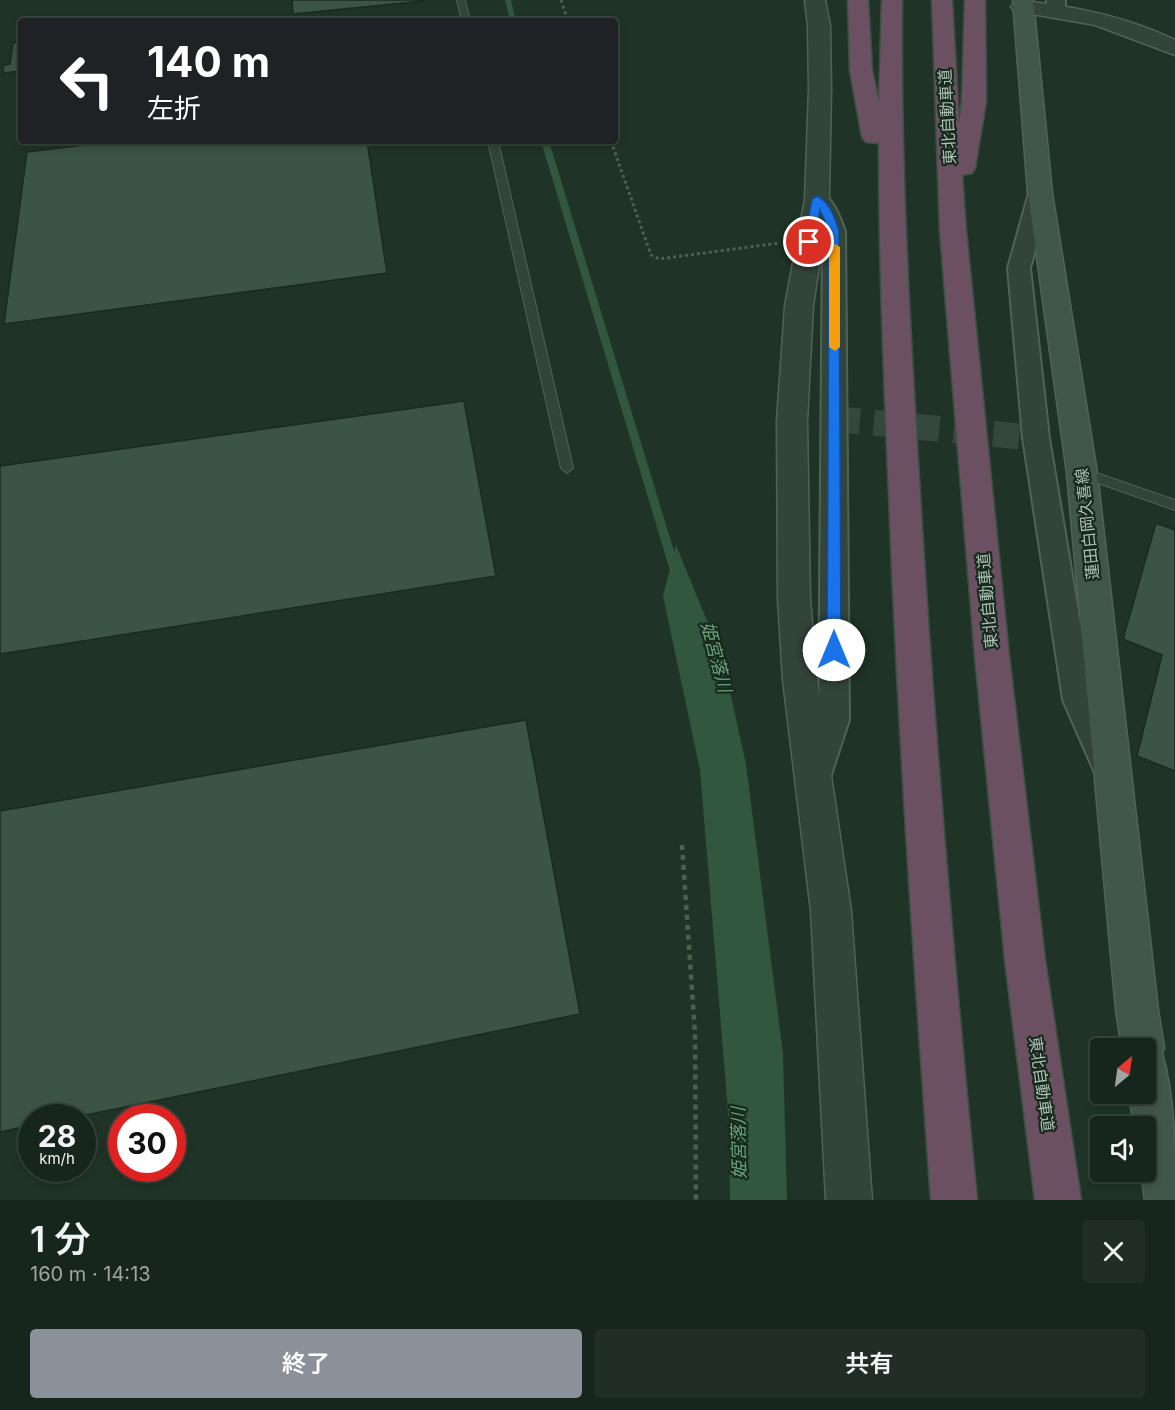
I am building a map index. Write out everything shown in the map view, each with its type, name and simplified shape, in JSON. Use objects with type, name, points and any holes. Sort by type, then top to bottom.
[{"type":"highway","points":[[858,0],[861,70],[891,225]]},
{"type":"highway","points":[[892,0],[889,88],[891,225],[912,671],[954,1200]]},
{"type":"highway","name":"東北自動車道","points":[[942,0],[953,231],[1004,773],[1025,960],[1058,1200]]},
{"type":"highway","points":[[953,231],[974,101],[975,0]]},
{"type":"main road","name":"蓮田白岡久喜線","points":[[1023,4],[1040,193],[1082,473],[1141,1038]]},
{"type":"main road","points":[[1152,1104],[1168,1200]]},
{"type":"street","points":[[815,0],[819,26],[820,89],[817,199],[799,306],[792,421],[794,599],[800,680],[831,911],[849,1200]]},
{"type":"street","points":[[1023,4],[1056,5],[1126,26],[1175,48]]},
{"type":"street","points":[[1040,193],[1019,268],[1036,438],[1078,700],[1114,781]]},
{"type":"street","points":[[814,783],[834,720],[834,231],[827,212],[817,199]]},
{"type":"lane","points":[[461,0],[465,18]]},
{"type":"lane","points":[[494,144],[567,468]]},
{"type":"lane","points":[[1082,473],[1175,505]]},
{"type":"path","points":[[561,0],[567,18]]},
{"type":"path","points":[[611,144],[651,255],[659,259],[787,242],[809,242]]},
{"type":"path","points":[[682,845],[695,1034],[696,1200]]},
{"type":"water","points":[[676,545],[723,660],[746,764],[783,1054],[787,1200],[730,1200],[729,1123],[700,770],[663,596]]},
{"type":"building","points":[[292,0],[424,0],[424,1],[293,14]]},
{"type":"building","points":[[18,42],[18,71],[3,73],[4,65],[10,64],[13,43]]},
{"type":"building","points":[[92,144],[367,144],[387,273],[4,324],[27,152]]},
{"type":"building","points":[[464,401],[496,576],[0,654],[0,466]]},
{"type":"building","points":[[1156,523],[1175,530],[1175,771],[1137,756],[1162,655],[1123,639]]},
{"type":"building","points":[[526,720],[580,1014],[140,1104],[108,1104],[108,1110],[96,1113],[96,1104],[18,1104],[18,1128],[0,1132],[0,811]]},
{"type":"waterway","name":"姫宮落川","points":[[508,0],[512,18]]},
{"type":"waterway","name":"姫宮落川","points":[[546,144],[676,574]]},
{"type":"tunnel","points":[[834,419],[1036,438]]},
{"type":"slow traffic","points":[[835,247],[835,347]]},
{"type":"route","points":[[809,242],[817,199],[827,212],[834,231],[835,256],[834,650]]}]
